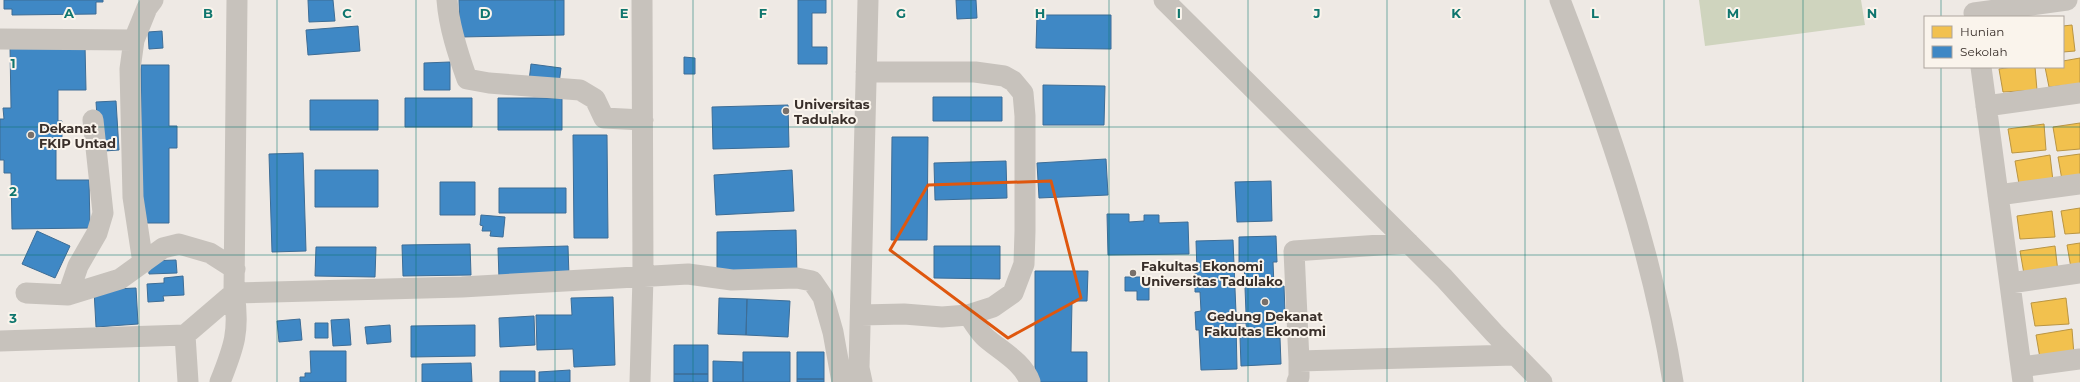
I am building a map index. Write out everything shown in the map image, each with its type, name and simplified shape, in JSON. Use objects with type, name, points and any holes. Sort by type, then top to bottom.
[{"type":"street","points":[[143,263],[133,197],[130,68],[134,40],[147,8],[153,0]]},
{"type":"street","points":[[220,382],[237,336],[238,316],[234,293],[238,0]]},
{"type":"street","points":[[446,0],[455,44],[467,79],[489,83],[580,90],[595,99],[604,118],[642,120]]},
{"type":"street","points":[[640,382],[643,277],[642,0]]},
{"type":"street","points":[[862,382],[860,368],[868,0]]},
{"type":"street","points":[[1164,0],[1444,278],[1542,382]]},
{"type":"street","points":[[1560,0],[1601,105],[1646,252],[1672,382]]},
{"type":"street","points":[[1974,10],[2067,0]]},
{"type":"street","points":[[0,39],[134,40]]},
{"type":"street","points":[[1981,68],[2022,374],[2080,359]]},
{"type":"street","points":[[861,315],[904,314],[942,317],[968,315],[993,307],[1013,293],[1024,264],[1026,116],[1023,93],[1012,81],[1004,76],[975,72],[866,72]]},
{"type":"street","points":[[1986,106],[2080,93]]},
{"type":"street","points":[[68,295],[78,266],[97,233],[104,213],[93,120]]},
{"type":"street","points":[[1998,195],[2080,184]]},
{"type":"street","points":[[26,293],[68,295],[120,279],[163,248],[179,244],[210,253],[235,269]]},
{"type":"street","points":[[1297,382],[1299,377],[1299,361],[1294,251],[1409,244]]},
{"type":"street","points":[[2010,282],[2080,273]]},
{"type":"street","points":[[0,341],[185,335],[234,293],[462,287],[688,274],[732,280],[797,278],[812,281],[823,297],[833,332],[842,382]]},
{"type":"street","points":[[968,315],[985,337],[1008,354],[1028,375],[1030,382]]},
{"type":"street","points":[[185,335],[188,382]]},
{"type":"street","points":[[1299,361],[1514,354]]},
{"type":"highlighted area","points":[[1051,181],[1081,298],[1008,338],[890,250],[928,185]]},
{"type":"green space","points":[[1699,0],[1861,0],[1865,25],[1705,46]]},
{"type":"building: Hunian","points":[[2072,25],[2075,51],[2064,52],[2064,26]]},
{"type":"building: Hunian","points":[[2080,58],[2080,84],[2049,87],[2045,68],[2064,68],[2064,61]]},
{"type":"building: Hunian","points":[[2035,68],[2037,90],[2003,92],[1999,69]]},
{"type":"building: Hunian","points":[[2080,123],[2080,149],[2057,151],[2053,127]]},
{"type":"building: Hunian","points":[[2044,124],[2046,150],[2012,153],[2008,129]]},
{"type":"building: Hunian","points":[[2080,154],[2080,179],[2062,180],[2058,157]]},
{"type":"building: Hunian","points":[[2050,155],[2053,181],[2019,184],[2015,161]]},
{"type":"building: Hunian","points":[[2080,208],[2080,233],[2065,234],[2061,211]]},
{"type":"building: Hunian","points":[[2052,211],[2055,237],[2020,239],[2017,216]]},
{"type":"building: Hunian","points":[[2080,243],[2080,267],[2071,268],[2067,245]]},
{"type":"building: Hunian","points":[[2055,246],[2058,272],[2024,274],[2020,251]]},
{"type":"building: Hunian","points":[[2066,298],[2069,324],[2035,326],[2031,303]]},
{"type":"building: Hunian","points":[[2072,329],[2074,355],[2040,358],[2036,335]]},
{"type":"building: Sekolah","points":[[4,0],[103,0],[103,2],[96,2],[96,14],[12,15],[12,9],[4,9]]},
{"type":"building: Sekolah","points":[[308,0],[333,0],[335,21],[309,22]]},
{"type":"building: Sekolah","points":[[459,0],[564,0],[564,35],[460,37]]},
{"type":"building: Sekolah","points":[[798,0],[826,0],[826,13],[812,13],[812,47],[827,47],[827,64],[798,64]]},
{"type":"building: Sekolah","points":[[956,0],[976,0],[977,18],[957,19]]},
{"type":"building: Sekolah","points":[[1037,15],[1111,15],[1111,49],[1036,48]]},
{"type":"building: Sekolah","points":[[358,26],[360,51],[308,55],[306,30]]},
{"type":"building: Sekolah","points":[[162,31],[163,48],[149,49],[148,32]]},
{"type":"building: Sekolah","name":"Dekanat FKIP Untad","points":[[85,45],[86,90],[58,90],[58,121],[62,121],[62,149],[56,149],[56,180],[89,180],[90,228],[12,229],[11,173],[4,173],[4,160],[0,160],[0,119],[4,119],[3,108],[11,108],[10,46]]},
{"type":"building: Sekolah","points":[[684,57],[695,58],[695,74],[684,74]]},
{"type":"building: Sekolah","points":[[450,62],[450,90],[424,90],[424,63]]},
{"type":"building: Sekolah","points":[[531,64],[561,68],[559,84],[529,81]]},
{"type":"building: Sekolah","points":[[141,65],[169,65],[169,126],[177,126],[177,148],[169,148],[169,223],[141,223]]},
{"type":"building: Sekolah","points":[[1043,85],[1105,86],[1104,125],[1043,125]]},
{"type":"building: Sekolah","points":[[933,97],[1002,97],[1002,121],[933,121]]},
{"type":"building: Sekolah","points":[[405,98],[472,98],[472,127],[405,127]]},
{"type":"building: Sekolah","points":[[498,98],[562,98],[562,130],[498,130]]},
{"type":"building: Sekolah","points":[[310,100],[378,100],[378,130],[310,130]]},
{"type":"building: Sekolah","points":[[116,101],[119,150],[104,151],[98,131],[96,102]]},
{"type":"building: Sekolah","points":[[788,105],[789,147],[713,149],[712,107]]},
{"type":"building: Sekolah","points":[[573,135],[607,135],[608,238],[574,238]]},
{"type":"building: Sekolah","points":[[892,137],[928,137],[927,240],[891,240]]},
{"type":"building: Sekolah","points":[[303,153],[306,251],[272,252],[269,154]]},
{"type":"building: Sekolah","points":[[1106,159],[1108,195],[1039,198],[1037,163]]},
{"type":"building: Sekolah","points":[[1006,161],[1007,198],[935,200],[934,163]]},
{"type":"building: Sekolah","points":[[315,170],[378,170],[378,207],[315,207]]},
{"type":"building: Sekolah","points":[[792,170],[794,211],[716,215],[714,175]]},
{"type":"building: Sekolah","points":[[1271,181],[1272,221],[1237,222],[1235,182]]},
{"type":"building: Sekolah","points":[[440,182],[475,182],[475,215],[440,215]]},
{"type":"building: Sekolah","points":[[499,188],[566,188],[566,213],[499,213]]},
{"type":"building: Sekolah","points":[[1107,214],[1129,214],[1129,222],[1144,221],[1144,215],[1159,215],[1159,223],[1188,222],[1189,254],[1108,255]]},
{"type":"building: Sekolah","points":[[481,215],[505,217],[503,237],[490,236],[491,231],[482,231],[483,226],[480,225]]},
{"type":"building: Sekolah","points":[[796,230],[797,276],[717,278],[717,232]]},
{"type":"building: Sekolah","points":[[37,231],[70,246],[55,278],[22,264]]},
{"type":"building: Sekolah","name":"Gedung Dekanat Fakultas Ekonomi","points":[[1276,236],[1277,262],[1273,262],[1274,286],[1284,286],[1285,313],[1275,313],[1276,338],[1280,338],[1281,364],[1241,366],[1240,337],[1247,337],[1246,323],[1236,323],[1237,369],[1201,370],[1199,330],[1196,330],[1195,312],[1201,311],[1200,292],[1195,292],[1195,271],[1197,271],[1196,241],[1233,240],[1236,313],[1246,313],[1244,262],[1239,263],[1239,237]]},
{"type":"building: Sekolah","points":[[470,244],[471,275],[403,276],[402,245]]},
{"type":"building: Sekolah","points":[[568,246],[569,277],[499,279],[498,248]]},
{"type":"building: Sekolah","points":[[934,246],[1000,246],[1000,279],[934,278]]},
{"type":"building: Sekolah","points":[[316,247],[376,247],[375,277],[315,276]]},
{"type":"building: Sekolah","points":[[176,260],[177,273],[149,274],[148,261]]},
{"type":"building: Sekolah","points":[[1035,271],[1088,271],[1087,301],[1072,301],[1071,352],[1087,352],[1087,382],[1035,382]]},
{"type":"building: Sekolah","points":[[183,276],[184,295],[163,296],[164,301],[148,302],[147,284],[164,283],[164,278]]},
{"type":"building: Sekolah","points":[[1125,277],[1149,277],[1149,300],[1137,300],[1137,291],[1125,291]]},
{"type":"building: Sekolah","points":[[136,288],[138,324],[96,327],[94,290]]},
{"type":"building: Sekolah","points":[[613,297],[615,365],[574,367],[573,349],[537,350],[536,315],[572,315],[571,298]]},
{"type":"building: Sekolah","points":[[719,298],[747,299],[746,335],[718,334]]},
{"type":"building: Sekolah","points":[[747,299],[790,301],[788,337],[746,335]]},
{"type":"building: Sekolah","points":[[534,316],[535,345],[500,347],[499,318]]},
{"type":"building: Sekolah","points":[[300,319],[302,340],[279,342],[277,321]]},
{"type":"building: Sekolah","points":[[349,319],[351,345],[333,346],[331,320]]},
{"type":"building: Sekolah","points":[[315,323],[328,323],[328,338],[315,338]]},
{"type":"building: Sekolah","points":[[390,325],[391,342],[367,344],[365,327]]},
{"type":"building: Sekolah","points":[[475,325],[475,356],[411,357],[411,326]]},
{"type":"building: Sekolah","points":[[674,345],[708,345],[708,374],[674,374]]},
{"type":"building: Sekolah","points":[[310,351],[346,351],[346,382],[300,382],[300,377],[305,377],[305,373],[311,373]]},
{"type":"building: Sekolah","points":[[743,352],[790,352],[790,382],[743,382]]},
{"type":"building: Sekolah","points":[[797,352],[824,352],[824,379],[797,379]]},
{"type":"building: Sekolah","points":[[713,361],[743,362],[743,382],[713,382]]},
{"type":"building: Sekolah","points":[[471,363],[472,382],[422,382],[422,364]]},
{"type":"building: Sekolah","points":[[570,370],[570,382],[539,382],[539,372]]},
{"type":"building: Sekolah","points":[[500,371],[535,371],[535,382],[500,382]]},
{"type":"building: Sekolah","points":[[674,374],[708,374],[708,382],[674,382]]},
{"type":"building: Sekolah","points":[[797,379],[824,379],[824,382],[797,382]]},
{"type":"place","name":"Universitas Tadulako","points":[[786,111]]},
{"type":"place","name":"Dekanat FKIP Untad","points":[[31,135]]},
{"type":"place","name":"Fakultas Ekonomi Universitas Tadulako","points":[[1133,273]]},
{"type":"place","name":"Gedung Dekanat Fakultas Ekonomi","points":[[1265,302]]}]
